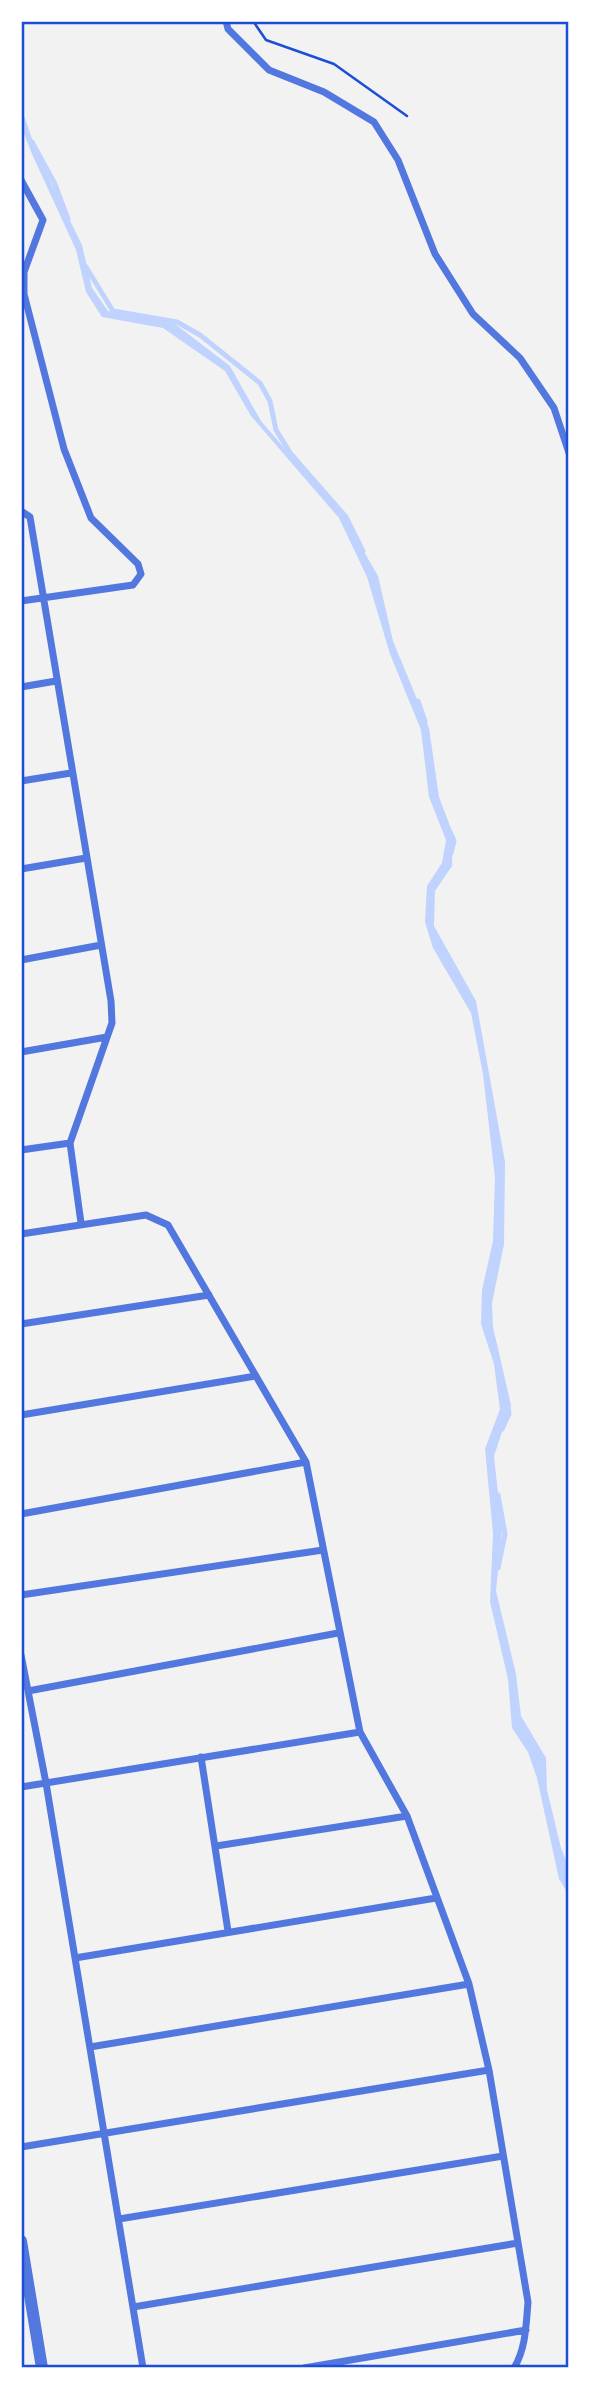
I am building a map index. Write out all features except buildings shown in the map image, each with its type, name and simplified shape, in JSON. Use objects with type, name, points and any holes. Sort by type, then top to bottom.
[{"type":"street","points":[[226,21],[228,29],[269,71],[324,92],[374,122],[398,160],[435,254],[473,314],[520,358],[554,408],[569,453]]},
{"type":"street","points":[[21,180],[43,220],[24,272],[24,294],[64,449],[91,518],[138,565],[141,574],[133,584],[21,601]]},
{"type":"street","points":[[21,511],[30,517],[111,1001],[112,1023],[70,1143],[81,1223]]},
{"type":"street","points":[[21,687],[56,681]]},
{"type":"street","points":[[21,781],[71,773]]},
{"type":"street","points":[[21,869],[86,858]]},
{"type":"street","points":[[21,960],[101,945]]},
{"type":"street","points":[[21,1052],[107,1037]]},
{"type":"street","points":[[21,1150],[70,1143]]},
{"type":"street","points":[[21,1234],[146,1215],[168,1225],[306,1462],[338,1633],[360,1732],[407,1816],[468,1984],[489,2070],[528,2302],[526,2330],[520,2358],[514,2368]]},
{"type":"street","points":[[21,1324],[209,1294]]},
{"type":"street","points":[[21,1415],[256,1377]]},
{"type":"street","points":[[21,1514],[306,1462]]},
{"type":"street","points":[[21,1595],[323,1549]]},
{"type":"street","points":[[28,1691],[338,1633]]},
{"type":"street","points":[[21,1655],[46,1783],[144,2368]]},
{"type":"street","points":[[21,1787],[360,1732]]},
{"type":"street","points":[[201,1757],[228,1931]]},
{"type":"street","points":[[216,1846],[407,1816]]},
{"type":"street","points":[[75,1958],[436,1898]]},
{"type":"street","points":[[90,2047],[468,1984]]},
{"type":"street","points":[[21,2147],[489,2070]]},
{"type":"street","points":[[119,2219],[503,2156]]},
{"type":"street","points":[[21,2241],[42,2368]]},
{"type":"street","points":[[133,2307],[518,2243]]},
{"type":"street","points":[[304,2368],[526,2330]]},
{"type":"path","points":[[253,21],[266,40],[334,64],[407,116]]},
{"type":"water","points":[[21,107],[38,156],[82,245],[92,288],[108,311],[175,324],[230,366],[261,421],[344,517],[378,576],[393,641],[429,728],[439,797],[453,834],[452,866],[435,891],[434,926],[476,1001],[505,1162],[504,1244],[492,1303],[493,1327],[511,1405],[494,1456],[502,1531],[496,1591],[516,1674],[521,1716],[546,1758],[547,1790],[561,1848],[569,1868],[569,1895],[559,1879],[537,1778],[528,1752],[512,1728],[508,1679],[490,1602],[493,1533],[485,1449],[500,1409],[494,1364],[481,1324],[482,1290],[493,1241],[495,1178],[483,1074],[471,1013],[433,948],[425,922],[427,886],[442,863],[446,840],[429,797],[421,730],[390,654],[367,577],[339,518],[251,416],[225,371],[163,328],[102,317],[86,292],[76,250],[21,126]]},
{"type":"waterway","points":[[32,142],[55,184],[68,219]]},
{"type":"waterway","points":[[86,267],[113,311],[177,322],[200,335],[260,383],[270,401],[276,430],[291,454],[346,517],[363,551]]},
{"type":"waterway","points":[[418,701],[425,721]]},
{"type":"waterway","points":[[450,832],[454,841],[451,853]]},
{"type":"waterway","points":[[502,1429],[509,1414],[508,1406]]},
{"type":"waterway","points":[[498,1495],[505,1534],[498,1568]]}]
